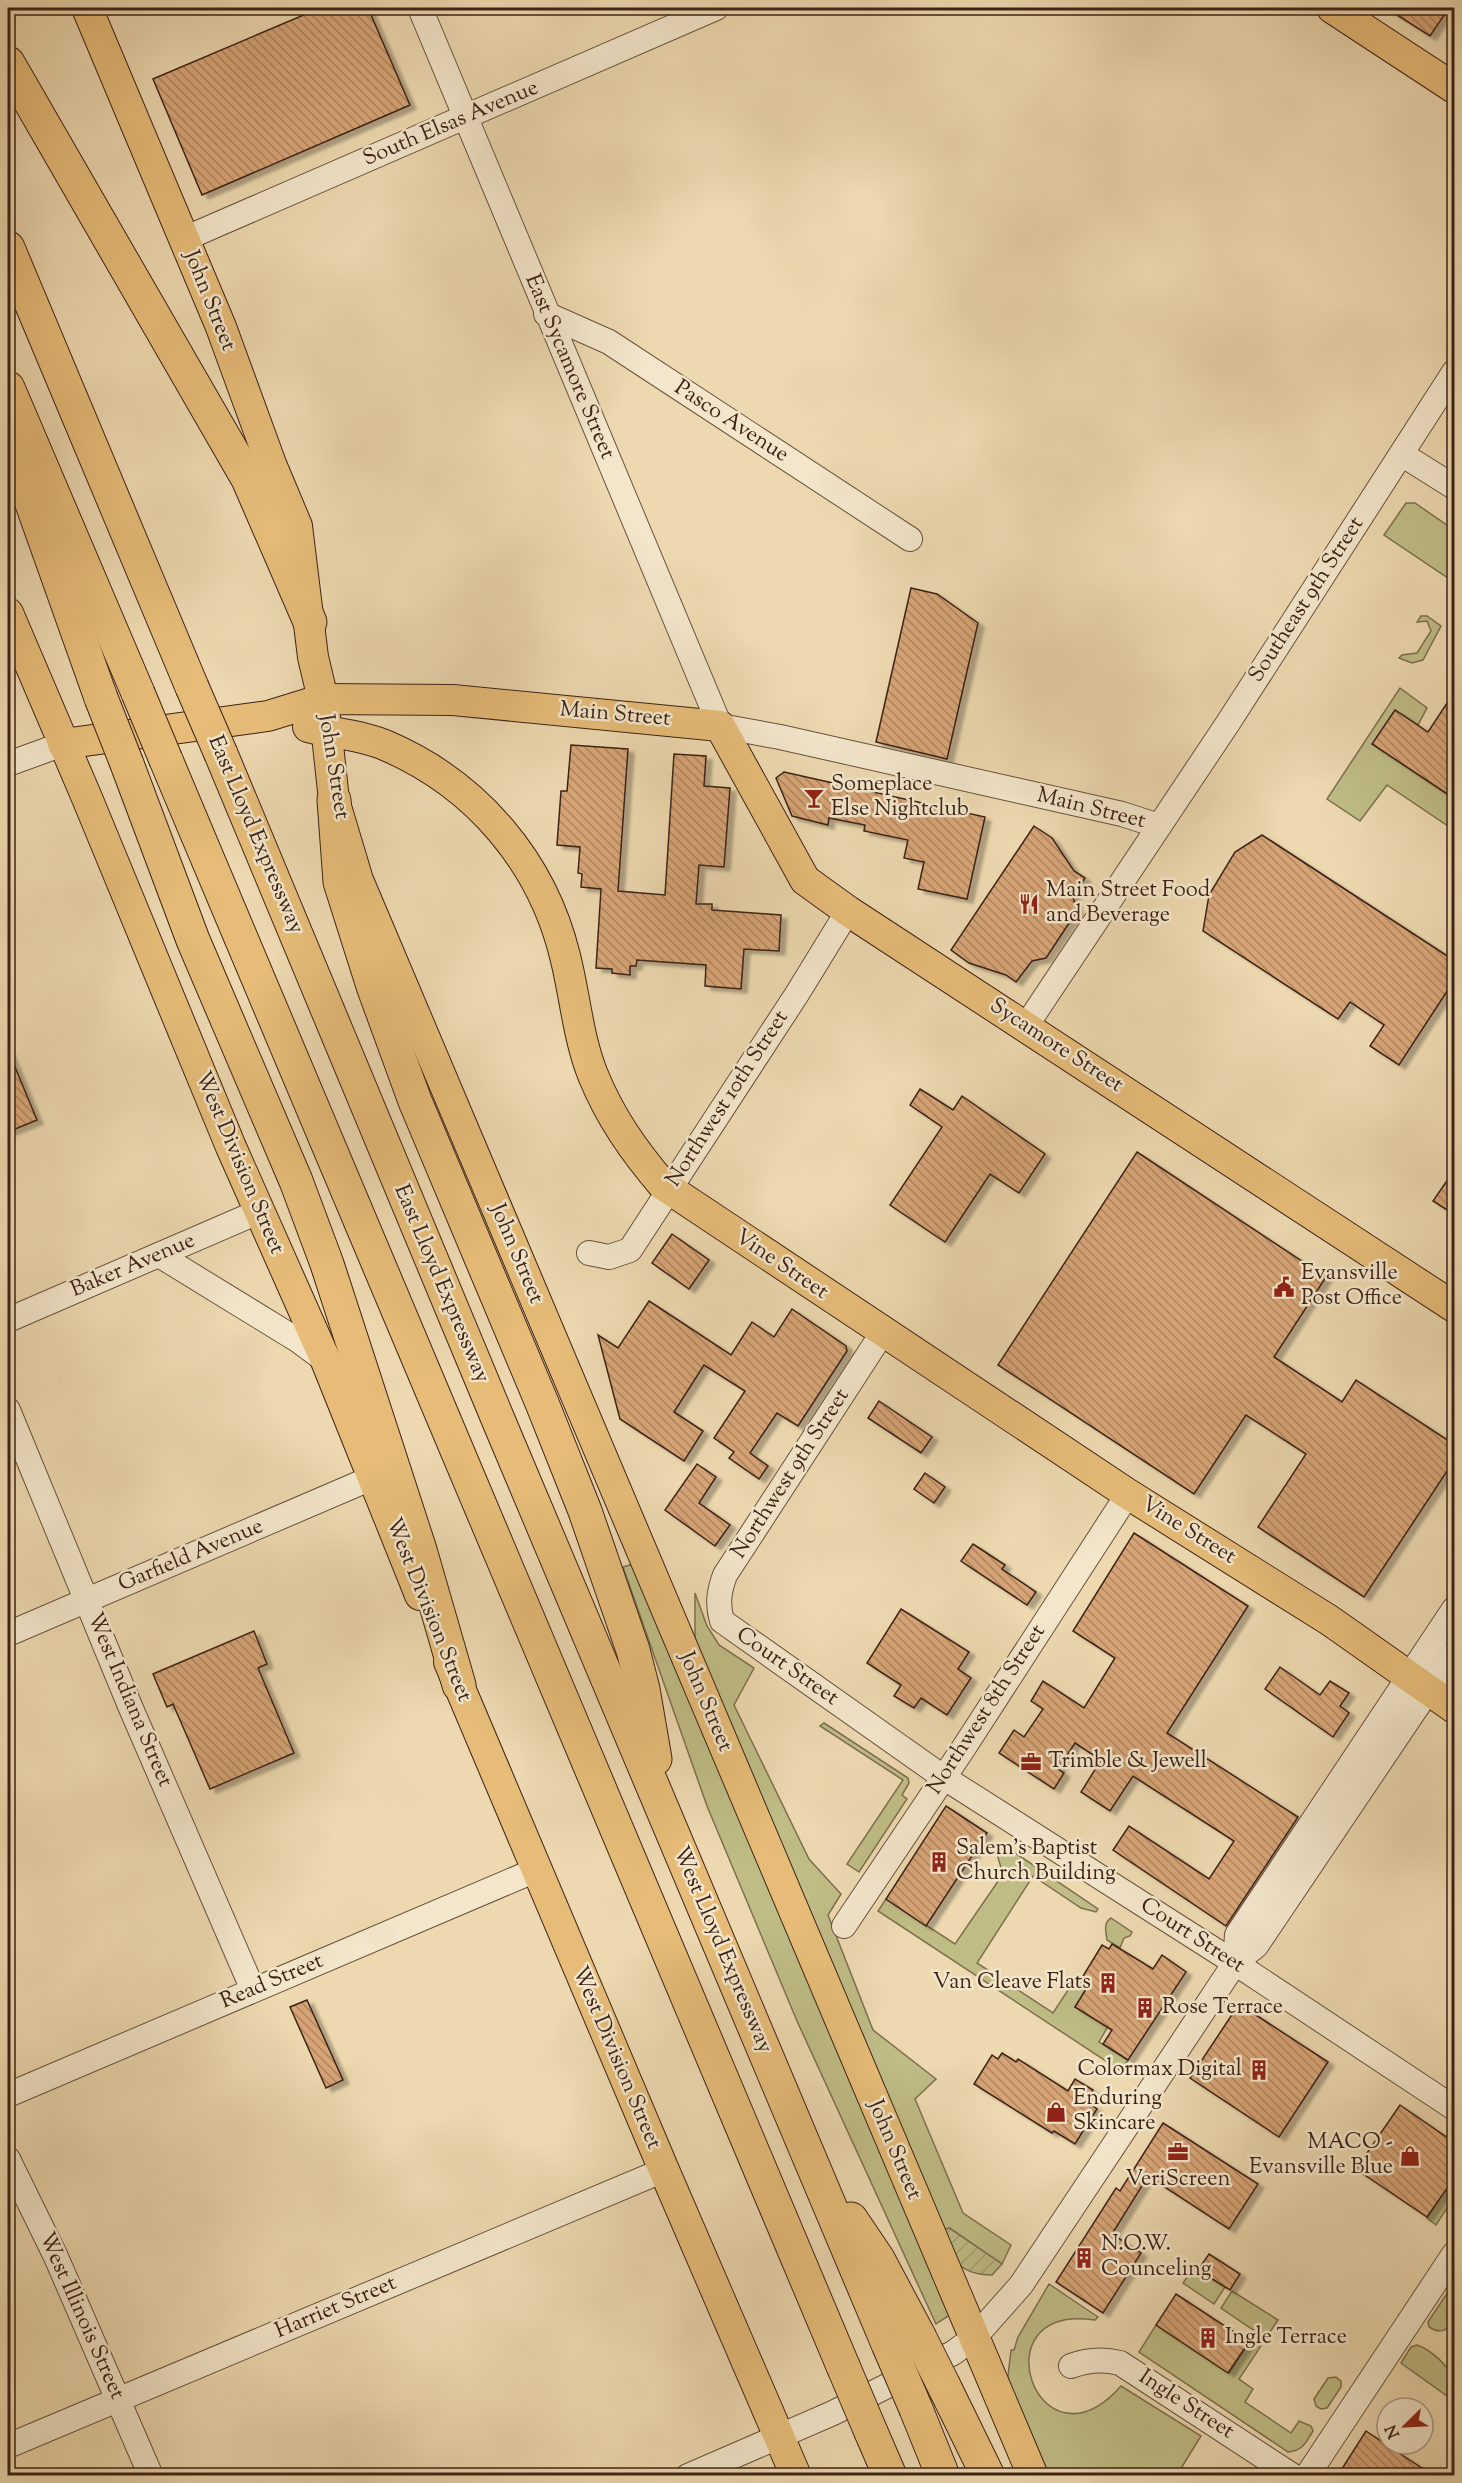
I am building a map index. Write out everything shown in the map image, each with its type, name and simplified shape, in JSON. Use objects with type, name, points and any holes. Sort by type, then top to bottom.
[{"type":"highway","points":[[8,63],[248,479],[310,621]]},
{"type":"highway","name":"East Lloyd Expressway","points":[[8,248],[500,1424]]},
{"type":"highway","points":[[8,388],[890,2475]]},
{"type":"highway","points":[[8,423],[31,501],[193,940],[296,1181],[327,1264],[420,1550],[459,1685]]},
{"type":"highway","points":[[334,800],[340,882],[373,986],[415,1101],[585,1511],[633,1650],[643,1689],[664,1814]]},
{"type":"highway","name":"West Lloyd Expressway","points":[[500,1424],[944,2475]]},
{"type":"highway","points":[[808,2155],[878,2259],[988,2475]]},
{"type":"main road","name":"John Street","points":[[87,8],[221,327],[271,464],[297,526],[313,657],[323,699],[334,800],[358,880],[1033,2475]]},
{"type":"main road","points":[[1332,8],[1455,88]]},
{"type":"main road","name":"West Division Street","points":[[8,614],[258,1212],[326,1361],[410,1571],[536,1870],[796,2475]]},
{"type":"main road","name":"Main Street","points":[[63,744],[268,716],[323,699],[453,700],[720,726]]},
{"type":"main road","name":"Vine Street","points":[[268,716],[327,732],[355,735],[387,746],[437,773],[471,799],[498,825],[518,850],[544,893],[553,914],[565,955],[592,1073],[611,1116],[631,1147],[669,1190],[1128,1494],[1329,1620],[1455,1708]]},
{"type":"main road","name":"Sycamore Street","points":[[720,726],[805,880],[848,911],[1455,1308]]},
{"type":"street","name":"East Sycamore Street","points":[[420,8],[720,726]]},
{"type":"street","name":"South Elsas Avenue","points":[[184,239],[716,8]]},
{"type":"street","name":"Pasco Avenue","points":[[546,314],[609,342],[910,539]]},
{"type":"street","name":"Southeast 9th Street","points":[[1159,826],[1455,372]]},
{"type":"street","points":[[1403,455],[1455,487]]},
{"type":"street","name":"Main Street","points":[[720,726],[780,737],[1122,814],[1159,826]]},
{"type":"street","points":[[8,764],[63,744]]},
{"type":"street","points":[[1026,1026],[1159,826]]},
{"type":"street","name":"Northwest 10th Street","points":[[589,1253],[609,1257],[630,1250],[797,994],[848,911]]},
{"type":"street","name":"Baker Avenue","points":[[8,1320],[258,1212]]},
{"type":"street","points":[[159,1255],[299,1341],[326,1361]]},
{"type":"street","name":"Northwest 9th Street","points":[[722,1621],[718,1608],[725,1575],[883,1332]]},
{"type":"street","name":"West Indiana Street","points":[[8,1410],[253,1990]]},
{"type":"street","name":"Garfield Avenue","points":[[8,1634],[374,1477]]},
{"type":"street","name":"Northwest 8th Street","points":[[844,1926],[1128,1494]]},
{"type":"street","points":[[688,2475],[833,2413],[954,2353],[975,2337],[1021,2285],[1235,1963],[1237,1935],[1419,1684],[1455,1609]]},
{"type":"street","name":"Court Street","points":[[722,1621],[943,1777],[1235,1963],[1455,2108]]},
{"type":"street","points":[[1419,1684],[1455,1652]]},
{"type":"street","name":"Read Street","points":[[8,2095],[536,1870]]},
{"type":"street","name":"West Illinois Street","points":[[8,2159],[56,2257],[151,2475]]},
{"type":"street","name":"Harriet Street","points":[[8,2446],[664,2170]]},
{"type":"street","points":[[1306,2475],[1455,2254]]},
{"type":"street","name":"Ingle Street","points":[[1071,2366],[1088,2361],[1109,2360],[1120,2363],[1293,2475]]},
{"type":"shaded area","points":[[1406,503],[1415,503],[1454,530],[1454,582],[1384,535]]},
{"type":"shaded area","points":[[1421,616],[1427,616],[1441,626],[1423,660],[1412,663],[1399,658],[1402,655],[1417,653],[1431,631],[1427,621],[1417,622]]},
{"type":"shaded area","points":[[1400,688],[1427,708],[1418,725],[1395,710],[1373,744],[1454,799],[1454,830],[1387,785],[1360,821],[1327,799]]},
{"type":"shaded area","points":[[633,1564],[950,2315],[936,2324],[797,2021],[707,1806],[623,1567]]},
{"type":"shaded area","points":[[695,1593],[707,1626],[719,1645],[754,1668],[734,1705],[809,1859],[841,1894],[828,1915],[873,2030],[936,2079],[915,2099],[963,2213],[1011,2245],[1002,2264],[950,2228],[940,2231],[695,1646]]},
{"type":"shaded area","points":[[824,1723],[908,1778],[909,1783],[902,1795],[907,1799],[859,1872],[847,1864],[903,1780],[820,1726]]},
{"type":"shaded area","points":[[1002,1844],[1098,1909],[1096,1912],[1081,1908],[1033,1876],[977,1963],[1053,2013],[1076,1978],[1088,1986],[1075,2007],[1098,2021],[1119,2007],[1099,2042],[1128,2060],[1121,2071],[878,1911],[886,1899],[955,1944],[1003,1874],[996,1851]]},
{"type":"shaded area","points":[[1111,1918],[1132,1932],[1130,1936],[1124,1938],[1120,1948],[1107,1940],[1106,1925]]},
{"type":"shaded area","points":[[1454,2177],[1454,2197],[1436,2225],[1427,2218]]},
{"type":"shaded area","points":[[949,2228],[1002,2264],[992,2275],[972,2272],[958,2264],[940,2231]]},
{"type":"shaded area","points":[[1194,2267],[1225,2287],[1214,2304],[1183,2283]]},
{"type":"shaded area","points":[[1454,2283],[1454,2321],[1443,2330],[1429,2327],[1428,2322]]},
{"type":"shaded area","points":[[1049,2284],[1098,2317],[1095,2320],[1059,2322],[1037,2336],[1029,2358],[1032,2382],[1045,2402],[1065,2413],[1091,2409],[1121,2386],[1201,2436],[1177,2475],[1045,2475],[1011,2397],[1008,2376],[1011,2350],[1014,2350],[1018,2337]]},
{"type":"shaded area","points":[[1232,2291],[1278,2320],[1239,2379],[1253,2389],[1245,2402],[1291,2433],[1299,2421],[1311,2426],[1313,2431],[1304,2445],[1297,2450],[1288,2452],[1139,2352],[1156,2325],[1229,2373],[1256,2332],[1221,2308]]},
{"type":"shaded area","points":[[1417,2345],[1434,2355],[1452,2376],[1455,2384],[1454,2401],[1401,2363],[1411,2347]]},
{"type":"shaded area","points":[[1336,2377],[1341,2381],[1341,2387],[1327,2408],[1321,2409],[1316,2406],[1314,2399],[1328,2378]]},
{"type":"building","points":[[320,8],[368,8],[410,105],[202,195],[153,79]]},
{"type":"building","points":[[1386,8],[1449,8],[1430,36]]},
{"type":"building","points":[[911,588],[937,594],[978,623],[947,759],[876,742]]},
{"type":"building","points":[[1455,691],[1455,799],[1372,744],[1395,710],[1428,732]]},
{"type":"building","points":[[571,745],[628,749],[618,891],[665,895],[674,754],[706,756],[704,786],[730,788],[724,867],[699,865],[696,904],[712,904],[712,910],[781,915],[779,951],[744,949],[741,989],[705,986],[706,965],[637,960],[636,966],[630,966],[630,975],[612,973],[612,969],[596,968],[601,889],[581,887],[582,874],[578,873],[580,847],[557,845],[561,791],[567,791]]},
{"type":"building","points":[[784,772],[985,817],[967,899],[918,889],[924,862],[904,858],[908,840],[864,831],[865,825],[829,818],[828,825],[792,816],[776,778]]},
{"type":"building","name":"Main Street Food and Beverage","points":[[1034,826],[1052,838],[1074,871],[1085,878],[1073,897],[1077,911],[1046,958],[1032,961],[1016,982],[1006,975],[969,963],[951,950]]},
{"type":"building","points":[[1262,835],[1455,961],[1455,979],[1399,1065],[1370,1046],[1384,1025],[1350,1002],[1338,1019],[1203,931],[1209,895],[1235,852]]},
{"type":"building","points":[[8,1050],[37,1120],[8,1132]]},
{"type":"building","points":[[920,1089],[953,1110],[962,1096],[1045,1154],[1019,1193],[990,1174],[945,1242],[890,1205],[942,1127],[910,1105]]},
{"type":"building","points":[[1137,1152],[1326,1277],[1274,1357],[1342,1402],[1356,1380],[1455,1445],[1455,1459],[1364,1597],[1258,1527],[1306,1454],[1246,1415],[1194,1494],[998,1365]]},
{"type":"building","points":[[1455,1169],[1455,1215],[1433,1201]]},
{"type":"building","points":[[672,1234],[709,1260],[689,1289],[652,1263]]},
{"type":"building","points":[[649,1301],[731,1355],[752,1322],[774,1337],[792,1309],[846,1346],[847,1351],[798,1426],[777,1413],[750,1453],[768,1466],[759,1479],[729,1458],[734,1452],[714,1438],[745,1391],[704,1365],[674,1412],[703,1431],[684,1461],[620,1419],[598,1335],[618,1348]]},
{"type":"building","points":[[879,1401],[932,1437],[921,1453],[868,1418]]},
{"type":"building","points":[[697,1464],[716,1477],[699,1503],[730,1525],[715,1546],[665,1510]]},
{"type":"building","points":[[925,1473],[945,1487],[934,1503],[914,1489]]},
{"type":"building","points":[[1134,1533],[1248,1606],[1167,1733],[1298,1817],[1226,1926],[1113,1850],[1129,1826],[1209,1879],[1234,1841],[1133,1776],[1110,1811],[1081,1792],[1101,1760],[1075,1743],[1058,1769],[1064,1773],[1054,1789],[999,1753],[1014,1730],[1024,1737],[1043,1709],[1031,1701],[1043,1681],[1084,1708],[1115,1658],[1073,1631]]},
{"type":"building","points":[[973,1544],[1005,1565],[1002,1569],[1036,1592],[1027,1605],[961,1561]]},
{"type":"building","points":[[901,1609],[969,1652],[958,1669],[971,1678],[947,1715],[921,1698],[914,1708],[894,1696],[901,1685],[867,1663]]},
{"type":"building","points":[[254,1631],[267,1664],[258,1668],[294,1753],[210,1789],[173,1704],[167,1707],[153,1674]]},
{"type":"building","points":[[1280,1667],[1320,1695],[1330,1681],[1349,1693],[1340,1706],[1349,1713],[1333,1737],[1265,1689]]},
{"type":"building","name":"Salem's Baptist Church Building","points":[[946,1806],[987,1833],[926,1926],[886,1899]]},
{"type":"building","points":[[1112,1944],[1153,1969],[1162,1955],[1186,1972],[1128,2060],[1103,2044],[1112,2030],[1075,2007],[1088,1986],[1080,1981],[1102,1945],[1109,1949]]},
{"type":"building","points":[[307,2000],[343,2080],[326,2088],[290,2007]]},
{"type":"building","name":"Colormax Digital","points":[[1239,2004],[1328,2062],[1279,2137],[1190,2078]]},
{"type":"building","points":[[1002,2053],[1016,2062],[1018,2059],[1068,2091],[1075,2079],[1093,2090],[1086,2101],[1097,2109],[1075,2144],[1054,2131],[1052,2133],[974,2084],[992,2055],[998,2059]]},
{"type":"building","name":"MACO - Evansville Blue","points":[[1400,2105],[1455,2143],[1455,2177],[1427,2217],[1356,2169]]},
{"type":"building","points":[[1163,2123],[1258,2184],[1229,2229],[1148,2176],[1112,2234],[1141,2253],[1103,2313],[1056,2282],[1116,2188],[1120,2191]]},
{"type":"building","points":[[1209,2254],[1240,2274],[1230,2290],[1198,2270]]},
{"type":"building","name":"Ingle Terrace","points":[[1176,2294],[1249,2342],[1228,2373],[1156,2325]]},
{"type":"building","points":[[1366,2431],[1375,2437],[1375,2456],[1404,2456],[1433,2475],[1338,2475]]},
{"type":"place","name":"Someplace Else Nightclub","points":[[814,798]]},
{"type":"place","name":"Main Street Food and Beverage","points":[[1029,904]]},
{"type":"place","name":"Evansville Post Office","points":[[1284,1287]]},
{"type":"place","name":"Trimble & Jewell","points":[[1031,1762]]},
{"type":"place","name":"Salem's Baptist Church Building","points":[[939,1862]]},
{"type":"place","name":"Van Cleave Flats","points":[[1108,1983]]},
{"type":"place","name":"Rose Terrace","points":[[1145,2008]]},
{"type":"place","name":"Colormax Digital","points":[[1259,2070]]},
{"type":"place","name":"Enduring Skincare","points":[[1056,2112]]},
{"type":"place","name":"VeriScreen","points":[[1178,2152]]},
{"type":"place","name":"MACO - Evansville Blue","points":[[1410,2156]]},
{"type":"place","name":"N.O.W. Counceling","points":[[1084,2258]]},
{"type":"place","name":"Ingle Terrace","points":[[1208,2338]]}]
